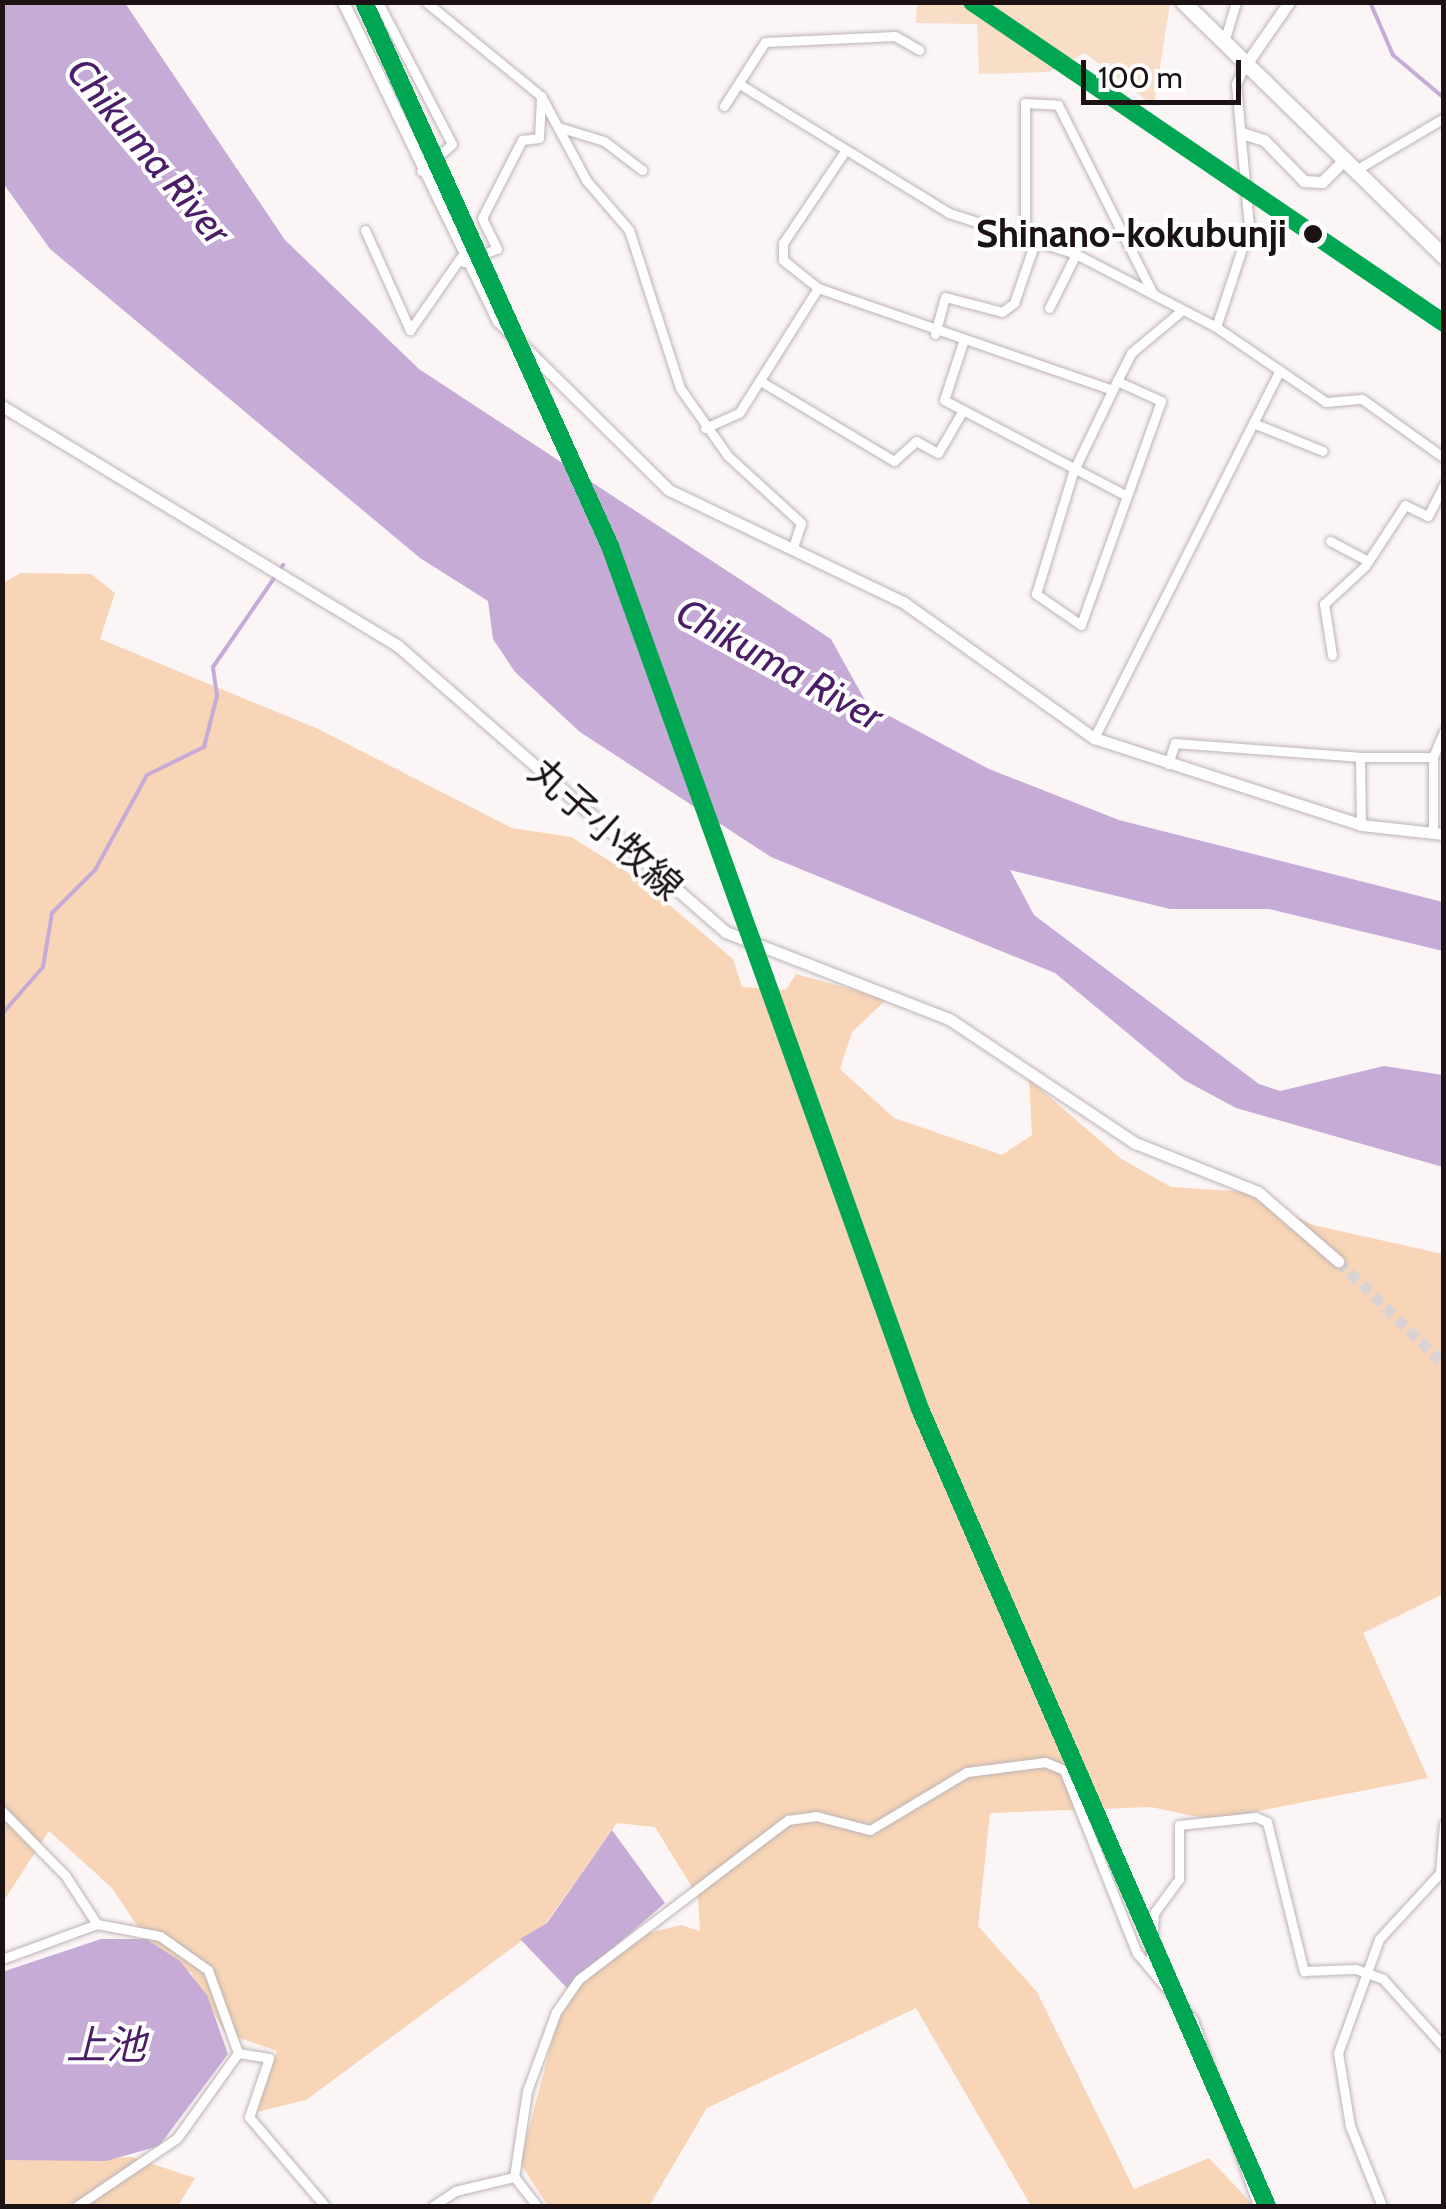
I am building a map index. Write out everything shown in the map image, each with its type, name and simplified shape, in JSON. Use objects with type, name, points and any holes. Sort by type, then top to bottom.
[{"type":"highway","points":[[1183,2],[1346,167],[1444,257]]},
{"type":"street","points":[[344,2],[462,260],[511,340],[669,490],[903,602],[1094,738],[1362,826],[1438,834],[1433,756],[1444,732]]},
{"type":"street","points":[[378,2],[452,144],[421,172]]},
{"type":"street","points":[[426,2],[541,96],[586,180],[629,230],[669,360],[705,428],[801,523],[792,550]]},
{"type":"street","points":[[1223,44],[1236,2]]},
{"type":"street","points":[[1216,327],[1249,227],[1236,84],[1244,66],[1290,2]]},
{"type":"street","points":[[724,106],[765,42],[895,36],[918,50]]},
{"type":"street","points":[[741,84],[844,154],[949,213],[1076,254],[1216,327],[1278,373],[1326,402],[1362,399],[1444,458]]},
{"type":"street","points":[[366,230],[410,330],[462,260],[497,249],[482,218],[522,140],[539,138],[541,96]]},
{"type":"street","points":[[935,334],[945,297],[1002,312],[1014,303],[1030,237],[1025,103],[1058,105],[1154,295]]},
{"type":"street","points":[[1242,133],[1264,140],[1304,181],[1322,182],[1444,118]]},
{"type":"street","points":[[558,127],[604,141],[642,170]]},
{"type":"street","points":[[844,154],[783,243],[782,260],[818,288],[935,334],[1114,386],[1161,401],[1081,625],[1036,594],[1073,472],[1114,386],[1131,353],[1180,310]]},
{"type":"street","points":[[1049,308],[1076,254]]},
{"type":"street","points":[[705,428],[739,413],[818,288]]},
{"type":"street","points":[[963,342],[944,400],[1073,472],[1125,495]]},
{"type":"street","points":[[1094,738],[1278,373]]},
{"type":"street","points":[[762,382],[894,461],[916,442],[938,454],[962,412]]},
{"type":"street","name":"丸子小牧線","points":[[2,406],[398,646],[726,932],[766,953],[948,1019],[1136,1143],[1258,1192],[1338,1261]]},
{"type":"street","points":[[1253,423],[1323,452]]},
{"type":"street","points":[[1332,655],[1324,604],[1368,561],[1405,505],[1428,516],[1444,484]]},
{"type":"street","points":[[1330,541],[1368,561]]},
{"type":"street","points":[[1168,764],[1175,743],[1360,757],[1433,756]]},
{"type":"street","points":[[1360,757],[1362,826]]},
{"type":"street","points":[[537,2206],[514,2177],[527,2091],[564,1997],[674,1900],[788,1820],[816,1816],[870,1830],[968,1772],[1057,1765],[1150,1968],[1193,2020],[1258,2206]]},
{"type":"street","points":[[2,1810],[97,1924]]},
{"type":"street","points":[[1150,1968],[1154,1913],[1180,1878],[1178,1825],[1256,1818],[1267,1822],[1304,1970],[1363,1970],[1383,1979],[1444,2047]]},
{"type":"street","points":[[1382,2206],[1350,2126],[1338,2053],[1363,1970],[1388,1928],[1440,1873],[1444,1824]]},
{"type":"street","points":[[2,1958],[97,1924],[137,1928],[192,1954],[216,1984],[238,2053]]},
{"type":"street","points":[[77,2206],[177,2138],[238,2053]]},
{"type":"street","points":[[238,2053],[269,2058],[249,2116],[325,2206]]},
{"type":"street","points":[[434,2206],[456,2191],[514,2177]]},
{"type":"shaded area","points":[[917,3],[1170,3],[1154,106],[1085,53],[1049,72],[979,74],[977,24],[916,23]]},
{"type":"shaded area","points":[[21,573],[91,574],[115,593],[100,639],[318,729],[512,828],[571,837],[640,880],[733,959],[742,987],[786,990],[796,974],[887,999],[852,1032],[840,1069],[894,1118],[1002,1155],[1032,1135],[1029,1079],[1120,1158],[1171,1187],[1247,1192],[1313,1225],[1443,1254],[1443,1594],[1363,1633],[1428,1778],[1212,1820],[1151,1807],[990,1813],[978,1926],[1037,1992],[1134,2189],[1209,2158],[1254,2206],[1031,2206],[916,2008],[707,2108],[649,2206],[548,2206],[520,2163],[559,2014],[582,1981],[644,1934],[681,1925],[700,1931],[698,1897],[655,1827],[617,1823],[546,1923],[306,2100],[257,2112],[277,2051],[225,2033],[191,1973],[146,1939],[112,1888],[49,1831],[3,1902],[2,583]]},
{"type":"shaded area","points":[[132,2157],[195,2178],[178,2206],[3,2206],[2,2160]]},
{"type":"water","name":"Chikuma River","points":[[2,3],[125,3],[285,240],[419,369],[831,639],[867,704],[989,769],[1119,820],[1443,902],[1443,951],[1269,909],[1170,909],[1010,870],[1034,915],[1259,1084],[1280,1091],[1384,1066],[1443,1075],[1443,1167],[1236,1108],[1184,1080],[1055,973],[771,857],[580,732],[515,672],[493,639],[488,601],[420,558],[50,249],[3,183]]},
{"type":"water","points":[[612,1830],[665,1903],[567,1988],[520,1939],[547,1923]]},
{"type":"water","name":"上池","points":[[101,1939],[146,1939],[180,1961],[207,1995],[228,2054],[159,2146],[106,2161],[3,2160],[2,1972]]},
{"type":"waterway","points":[[1370,2],[1393,55],[1444,98]]},
{"type":"waterway","points":[[2,1014],[43,967],[52,913],[95,870],[147,775],[204,747],[217,696],[213,667],[283,565]]},
{"type":"tunnel","points":[[1338,1261],[1444,1364]]},
{"type":"transit line","points":[[364,2],[610,546],[920,1409],[1267,2206]]},
{"type":"transit line","points":[[972,2],[1444,323]]},
{"type":"place","name":"Shinano-kokubunji","points":[[1313,234]]}]
